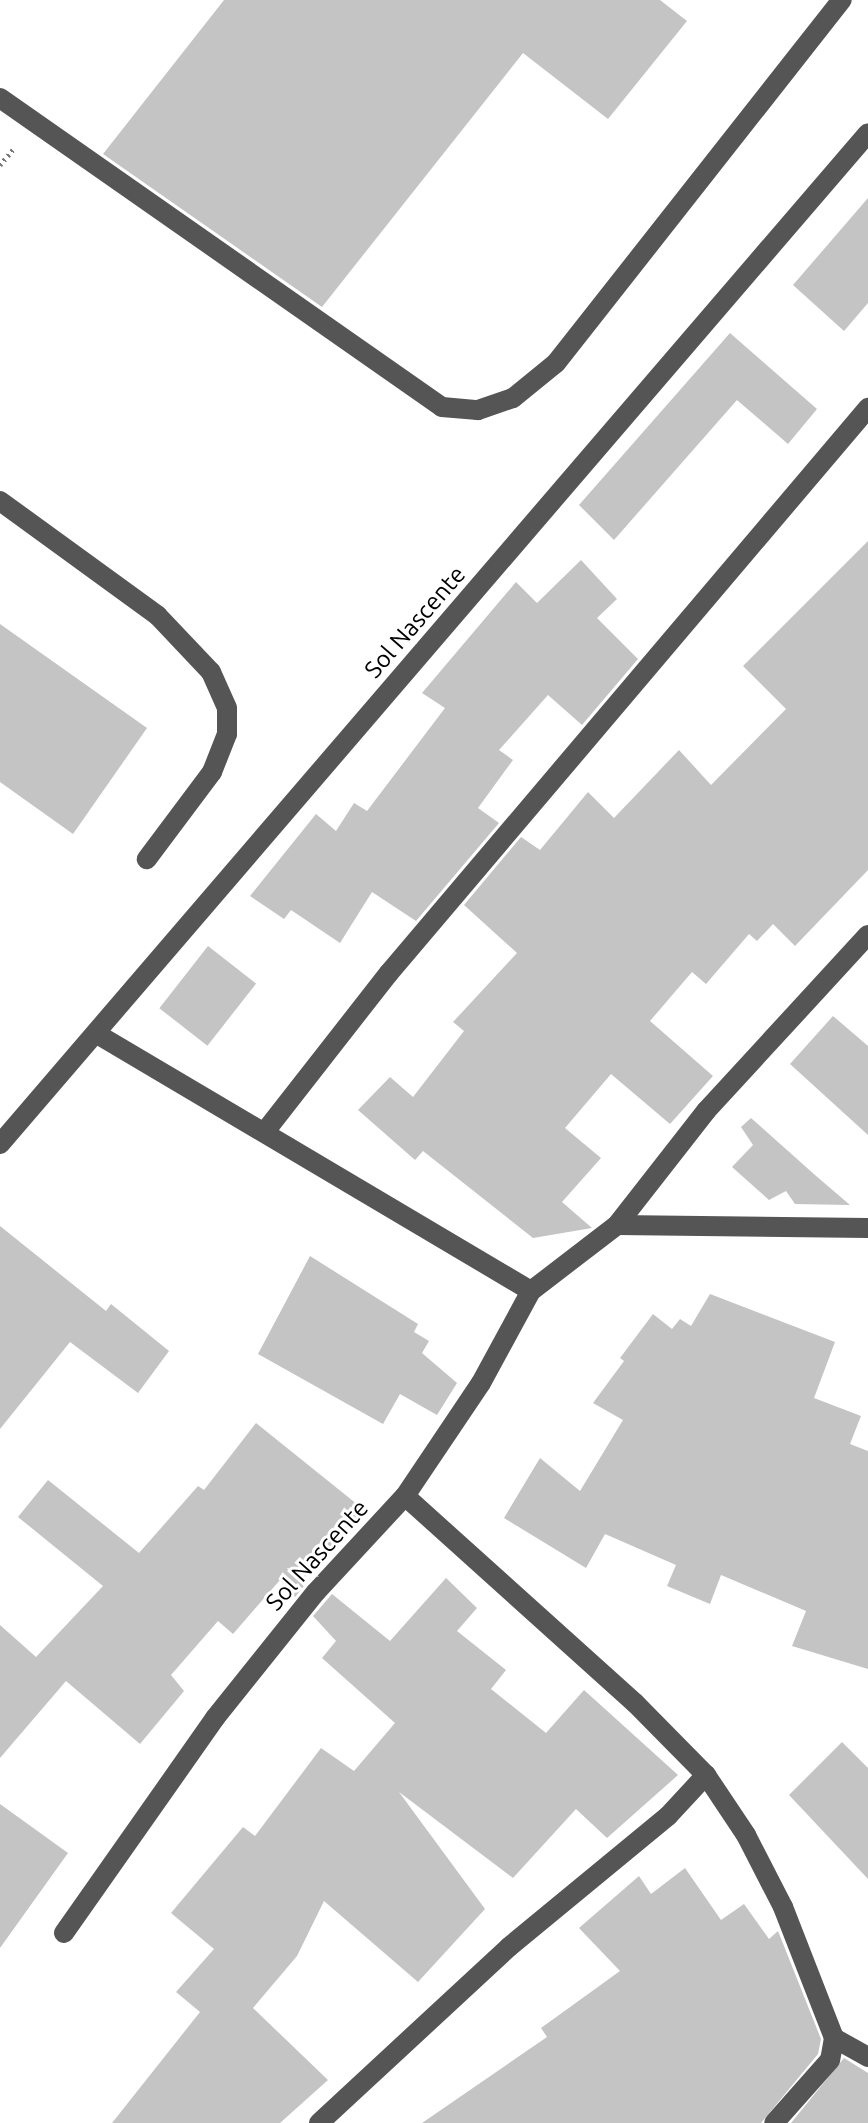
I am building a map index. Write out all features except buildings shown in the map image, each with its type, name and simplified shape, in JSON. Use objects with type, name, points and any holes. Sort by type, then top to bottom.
[{"type":"street","points":[[0,98],[442,407],[478,410],[513,398],[556,363],[842,0]]},
{"type":"street","name":"Sol Nascente","points":[[0,1144],[868,133]]},
{"type":"street","points":[[267,1129],[389,973],[868,408]]},
{"type":"street","points":[[0,501],[158,616],[211,672],[227,708],[227,734],[212,772],[147,859]]},
{"type":"street","name":"Sol Nascente","points":[[64,1933],[215,1718],[316,1592],[405,1496],[481,1383],[531,1291],[617,1225],[706,1111],[868,935]]},
{"type":"street","points":[[97,1034],[267,1129],[396,1216],[531,1291]]},
{"type":"street","points":[[617,1225],[868,1228]]},
{"type":"street","points":[[405,1496],[706,1775],[783,1907],[834,2038],[830,2060],[774,2123]]},
{"type":"street","points":[[319,2123],[509,1947],[668,1816],[706,1775]]},
{"type":"street","points":[[834,2038],[868,2057]]}]
